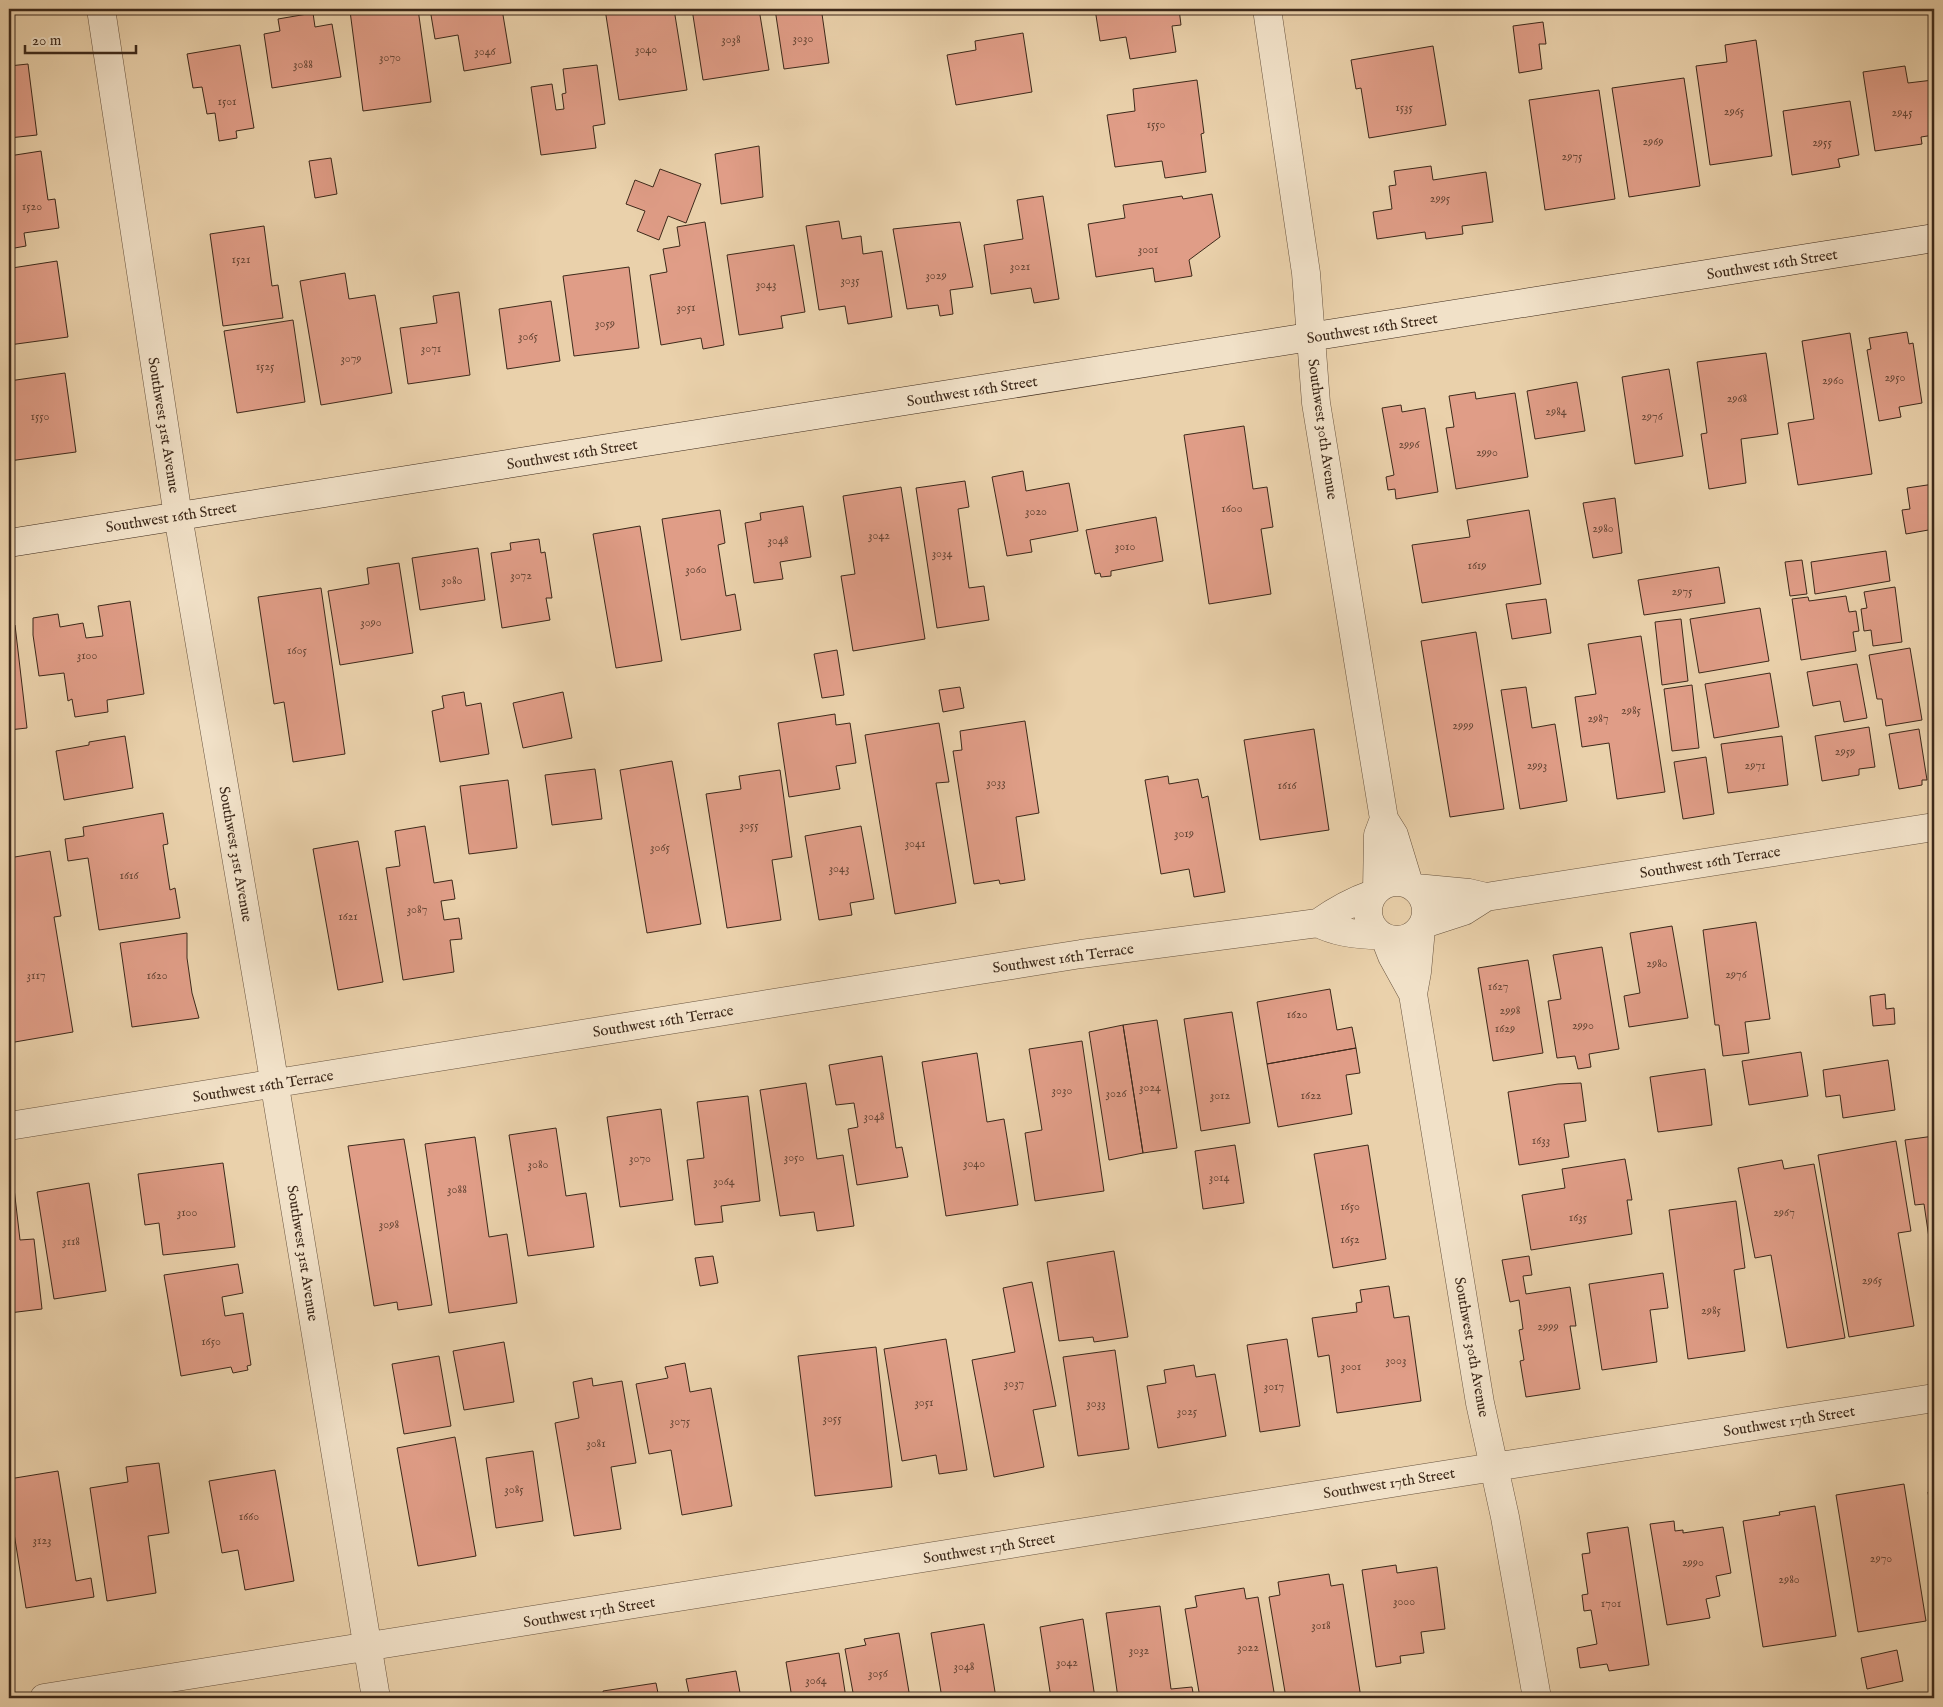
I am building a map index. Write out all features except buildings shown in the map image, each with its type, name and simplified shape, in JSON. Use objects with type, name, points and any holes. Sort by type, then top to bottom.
[{"type":"street","name":"Southwest 31st Avenue","points":[[102,9],[178,516],[275,1084],[376,1698]]},
{"type":"street","name":"Southwest 30th Avenue","points":[[1266,9],[1306,273],[1316,404],[1384,819],[1394,835],[1412,886]]},
{"type":"street","name":"Southwest 16th Street","points":[[9,543],[1934,238]]},
{"type":"street","name":"Southwest 30th Avenue","points":[[1375,892],[1378,836],[1384,819]]},
{"type":"street","name":"Southwest 16th Terrace","points":[[1412,886],[1486,897],[1934,827]]},
{"type":"street","points":[[1392,882],[1412,886],[1423,895],[1426,905],[1427,914],[1422,927],[1414,936],[1404,940],[1395,941],[1382,936],[1369,920],[1369,902],[1375,892],[1383,885],[1392,882]]},
{"type":"street","name":"Southwest 16th Terrace","points":[[9,1126],[990,968],[1081,954],[1318,924],[1332,913],[1355,900],[1375,892]]},
{"type":"street","name":"Southwest 16th Terrace","points":[[1422,927],[1464,911],[1486,897]]},
{"type":"street","name":"Southwest 16th Terrace","points":[[1318,924],[1331,930],[1360,935],[1382,936]]},
{"type":"street","name":"Southwest 30th Avenue","points":[[1422,927],[1414,994],[1480,1403],[1505,1517],[1537,1698]]},
{"type":"street","name":"Southwest 30th Avenue","points":[[1382,936],[1414,994]]},
{"type":"street","name":"Southwest 17th Street","points":[[44,1698],[1934,1398]]}]
